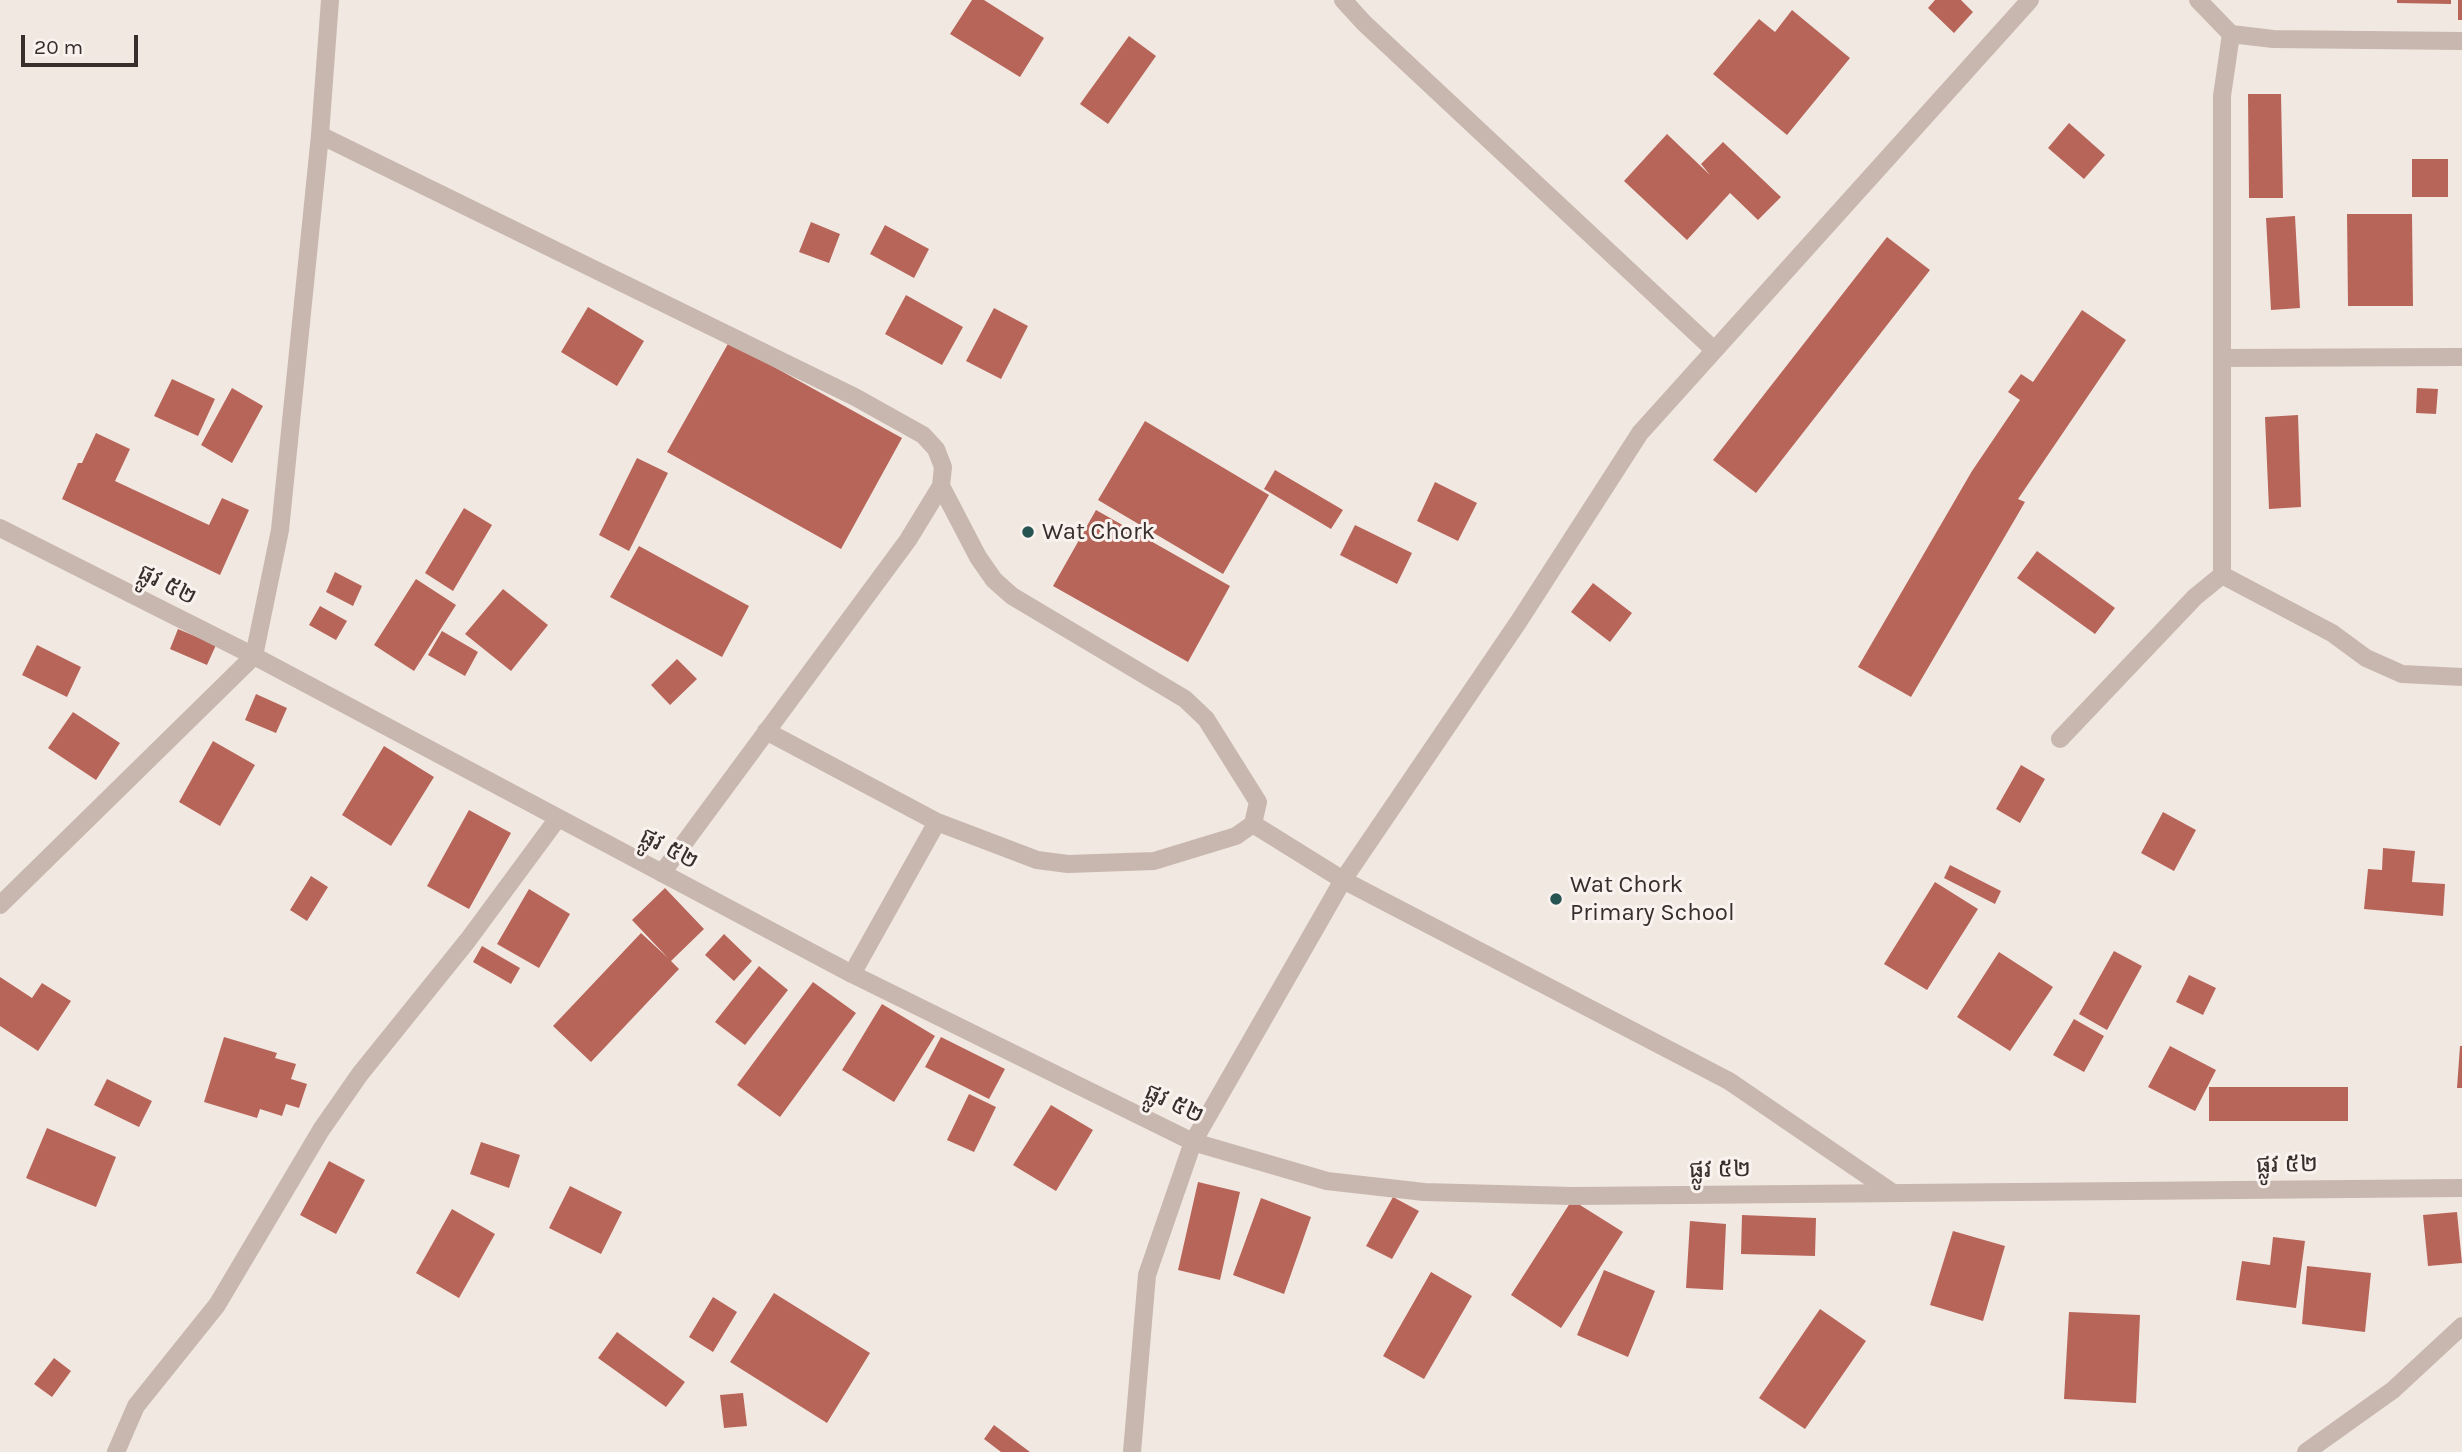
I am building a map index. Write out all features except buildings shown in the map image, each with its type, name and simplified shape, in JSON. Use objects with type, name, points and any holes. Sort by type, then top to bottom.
[{"type":"street","points":[[0,905],[254,656],[280,530],[320,135],[330,0]]},
{"type":"street","points":[[1343,0],[1364,23],[1714,350]]},
{"type":"street","points":[[1132,1452],[1147,1275],[1193,1142],[1343,880],[1511,632],[1640,433],[2030,0]]},
{"type":"street","points":[[2198,0],[2231,34],[2273,39],[2462,41]]},
{"type":"street","points":[[2222,575],[2222,96],[2231,34]]},
{"type":"street","points":[[320,135],[855,397],[923,435],[936,449],[943,467],[941,486],[908,540],[662,873]]},
{"type":"street","points":[[2223,358],[2462,357]]},
{"type":"street","points":[[766,731],[937,822],[1037,860],[1068,864],[1154,861],[1236,836],[1253,824],[1258,802],[1206,719],[1185,699],[1012,596],[978,557],[941,486]]},
{"type":"street","name":"ផ្លូវ ៥២","points":[[0,528],[254,656],[852,974],[1193,1142],[1327,1181],[1424,1192],[1573,1196],[2462,1188]]},
{"type":"street","points":[[2222,575],[2332,633],[2366,658],[2402,674],[2462,677]]},
{"type":"street","points":[[2060,739],[2195,597],[2222,575]]},
{"type":"street","points":[[116,1452],[136,1406],[217,1305],[321,1130],[360,1074],[468,940],[558,818]]},
{"type":"street","points":[[852,974],[937,822]]},
{"type":"street","points":[[1253,824],[1343,880],[1729,1082],[1893,1193]]},
{"type":"street","points":[[2306,1452],[2393,1390],[2462,1326]]},
{"type":"place","name":"Wat Chork","points":[[1028,532]]},
{"type":"place","name":"Wat Chork Primary School","points":[[1556,899]]}]
